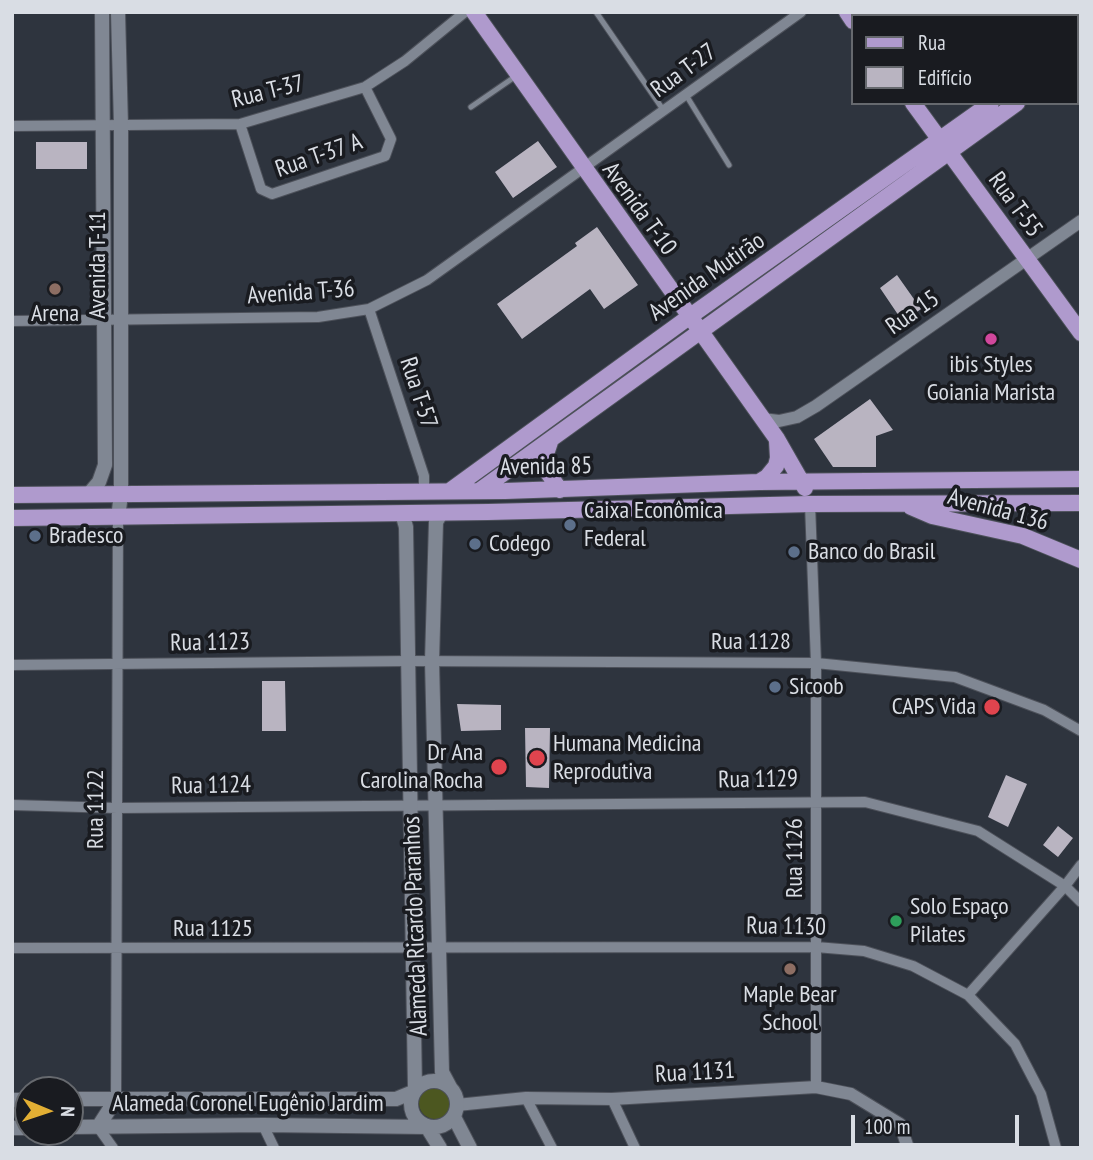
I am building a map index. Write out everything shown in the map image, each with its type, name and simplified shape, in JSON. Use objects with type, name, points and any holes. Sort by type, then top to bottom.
[{"type":"main road","name":"Avenida T-11","points":[[88,495],[99,482],[105,465],[102,12]]},
{"type":"main road","name":"Avenida T-11","points":[[118,12],[121,126],[121,494],[118,518]]},
{"type":"main road","name":"Avenida T-10","points":[[474,12],[587,167],[689,317],[777,439],[803,481],[810,503]]},
{"type":"main road","name":"Rua T-55","points":[[914,105],[1081,333]]},
{"type":"main road","name":"Avenida Mutirão","points":[[480,491],[700,331],[944,146],[988,105]]},
{"type":"main road","name":"Avenida Mutirão","points":[[451,490],[689,317],[944,146],[1014,105]]},
{"type":"main road","points":[[551,439],[544,460],[550,479],[560,490]]},
{"type":"main road","points":[[759,482],[776,466],[777,439]]},
{"type":"main road","name":"Avenida 85","points":[[12,495],[560,490],[803,481],[1081,479]]},
{"type":"main road","points":[[169,517],[184,503],[466,499],[480,491]]},
{"type":"main road","points":[[88,495],[118,518]]},
{"type":"main road","name":"Avenida 85","points":[[12,518],[402,513],[810,503],[1081,502]]},
{"type":"main road","name":"Avenida 136","points":[[903,504],[932,516],[1023,536],[1081,560]]},
{"type":"main road","name":"Alameda Ricardo Paranhos","points":[[442,512],[436,522],[432,661],[442,1072],[450,1087]]},
{"type":"main road","name":"Alameda Ricardo Paranhos","points":[[402,513],[406,527],[409,660],[414,1091]]},
{"type":"main road","points":[[456,1111],[447,1124],[438,1128],[427,1127],[418,1122],[412,1113],[410,1102],[414,1091],[421,1084],[436,1081],[450,1087],[457,1098],[456,1111],[470,1148]]},
{"type":"main road","name":"Alameda Coronel Eugênio Jardim","points":[[84,1100],[396,1099],[414,1091]]},
{"type":"main road","points":[[98,1127],[116,1099]]},
{"type":"main road","name":"Alameda Coronel Eugênio Jardim","points":[[84,1127],[427,1127]]},
{"type":"main road","points":[[427,1127],[440,1148]]},
{"type":"street","name":"Rua T-37","points":[[12,126],[240,124],[365,87],[405,61],[465,12]]},
{"type":"street","name":"Rua T-27","points":[[587,167],[801,12]]},
{"type":"street","name":"Rua T-37 A","points":[[240,124],[261,189],[272,194],[385,156],[391,139],[365,87]]},
{"type":"street","name":"Avenida T-36","points":[[12,321],[105,322],[318,317],[369,309],[427,280],[587,167]]},
{"type":"street","name":"Rua 15","points":[[762,419],[779,421],[797,417],[816,406],[1081,221]]},
{"type":"street","name":"Rua T-57","points":[[369,309],[424,476],[424,491]]},
{"type":"street","name":"Rua 1126","points":[[810,503],[816,663],[816,1087]]},
{"type":"street","name":"Rua 1122","points":[[116,1099],[118,518]]},
{"type":"street","name":"Rua 1128","points":[[409,660],[816,663],[955,677],[1044,710],[1081,731]]},
{"type":"street","name":"Rua 1123","points":[[12,665],[409,660]]},
{"type":"street","name":"Rua 1129","points":[[410,805],[864,802],[978,831],[1065,886],[1081,902]]},
{"type":"street","name":"Rua 1124","points":[[12,805],[117,808],[410,805]]},
{"type":"street","points":[[968,995],[1065,886],[1081,864]]},
{"type":"street","name":"Rua 1130","points":[[413,950],[816,947],[864,951],[913,966],[968,995],[1016,1044],[1041,1094],[1056,1148]]},
{"type":"street","name":"Rua 1125","points":[[12,948],[413,950]]},
{"type":"street","name":"Rua 1131","points":[[456,1111],[526,1098],[612,1099],[816,1087],[851,1094],[901,1124],[908,1148]]},
{"type":"street","points":[[526,1098],[552,1148]]},
{"type":"street","points":[[612,1099],[635,1148]]},
{"type":"street","points":[[263,1125],[274,1148]]},
{"type":"street","points":[[98,1127],[113,1148]]},
{"type":"lane","points":[[596,12],[664,111]]},
{"type":"lane","points":[[471,107],[518,75]]},
{"type":"lane","points":[[686,95],[729,165]]},
{"type":"green space","points":[[435,1087],[447,1091],[451,1103],[447,1115],[435,1119],[423,1115],[419,1103],[423,1091]]},
{"type":"building","points":[[538,141],[557,167],[513,198],[495,172]]},
{"type":"building","points":[[36,142],[87,142],[87,169],[36,169]]},
{"type":"building","points":[[597,227],[638,285],[604,309],[590,289],[522,339],[497,304],[577,246],[575,243]]},
{"type":"building","points":[[897,275],[921,309],[903,322],[880,288]]},
{"type":"building","points":[[870,399],[893,430],[876,436],[876,467],[833,467],[814,439]]},
{"type":"building","points":[[262,681],[285,681],[286,731],[262,731]]},
{"type":"building","points":[[457,704],[501,705],[501,730],[461,731]]},
{"type":"building","name":"Humana Medicina Reprodutiva","points":[[525,728],[550,728],[549,788],[526,787]]},
{"type":"building","points":[[1006,775],[1027,784],[1008,827],[988,817]]},
{"type":"building","points":[[1058,826],[1073,838],[1058,857],[1043,845]]},
{"type":"place","name":"Arena","points":[[55,289]]},
{"type":"place","name":"ibis Styles Goiania Marista","points":[[991,339]]},
{"type":"place","name":"Caixa Econômica Federal","points":[[570,525]]},
{"type":"place","name":"Bradesco","points":[[35,536]]},
{"type":"place","name":"Codego","points":[[475,544]]},
{"type":"place","name":"Banco do Brasil","points":[[794,552]]},
{"type":"place","name":"Sicoob","points":[[775,687]]},
{"type":"place","name":"CAPS Vida","points":[[992,707]]},
{"type":"place","name":"Humana Medicina Reprodutiva","points":[[537,758]]},
{"type":"place","name":"Dr Ana Carolina Rocha","points":[[499,767]]},
{"type":"place","name":"Solo Espaço Pilates","points":[[896,921]]},
{"type":"place","name":"Maple Bear School","points":[[790,969]]}]
